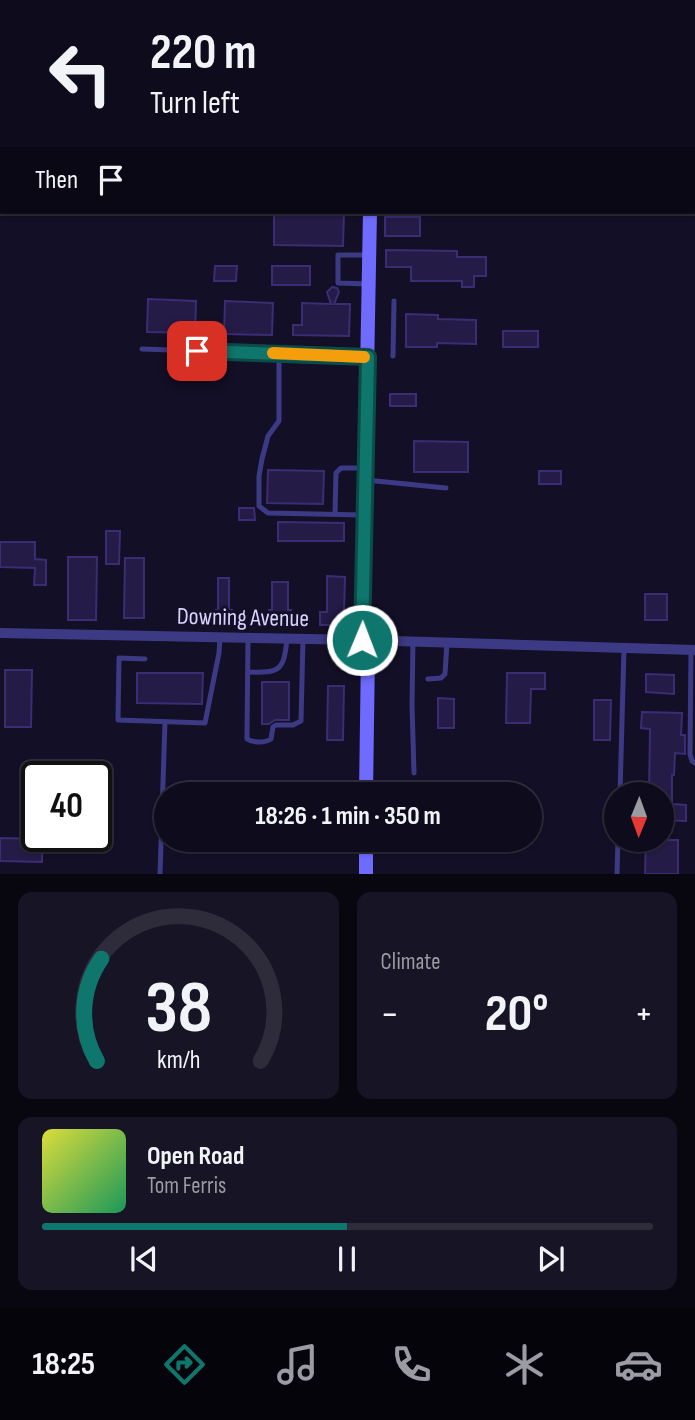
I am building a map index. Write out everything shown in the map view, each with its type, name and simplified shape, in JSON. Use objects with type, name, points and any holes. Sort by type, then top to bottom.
[{"type":"street","points":[[366,782],[368,651],[362,640],[370,214]]},
{"type":"street","name":"Downing Avenue","points":[[0,633],[413,641],[693,650]]},
{"type":"street","points":[[366,852],[366,874]]},
{"type":"lane","points":[[369,256],[338,255],[338,284],[369,284]]},
{"type":"lane","points":[[393,356],[394,301]]},
{"type":"lane","points":[[142,349],[368,357]]},
{"type":"lane","points":[[279,354],[279,421],[268,436],[262,459],[259,506],[268,513],[365,514]]},
{"type":"lane","points":[[335,514],[336,473],[341,468],[446,488]]},
{"type":"lane","points":[[145,659],[119,658],[118,720],[205,723],[220,637]]},
{"type":"lane","points":[[248,638],[247,739],[251,742],[269,741],[276,725],[293,725],[301,721],[303,639]]},
{"type":"lane","points":[[248,672],[276,670],[283,663],[287,638]]},
{"type":"lane","points":[[413,641],[414,773]]},
{"type":"lane","points":[[428,679],[441,678],[445,674],[447,642]]},
{"type":"lane","points":[[620,782],[624,648]]},
{"type":"lane","points":[[693,650],[690,754],[695,763]]},
{"type":"lane","points":[[160,874],[165,722]]},
{"type":"lane","points":[[617,874],[618,852]]},
{"type":"building","points":[[274,214],[344,214],[343,246],[274,245]]},
{"type":"building","points":[[385,217],[420,217],[420,236],[385,236]]},
{"type":"building","points":[[386,250],[457,251],[457,257],[486,257],[486,276],[474,276],[474,287],[462,287],[462,281],[411,281],[411,267],[386,267]]},
{"type":"building","points":[[215,266],[237,266],[236,281],[214,281]]},
{"type":"building","points":[[272,266],[310,266],[310,285],[272,285]]},
{"type":"building","points":[[332,287],[339,292],[334,304],[350,304],[349,336],[293,335],[293,325],[302,325],[302,303],[331,304],[327,292]]},
{"type":"building","points":[[148,299],[196,301],[195,333],[147,332]]},
{"type":"building","points":[[225,301],[273,303],[272,335],[224,334]]},
{"type":"building","points":[[406,314],[438,315],[438,319],[476,320],[476,344],[437,343],[437,347],[406,347]]},
{"type":"building","points":[[503,331],[538,331],[538,347],[503,347]]},
{"type":"building","points":[[390,394],[416,394],[416,406],[390,406]]},
{"type":"building","points":[[414,441],[468,442],[468,472],[414,472]]},
{"type":"building","points":[[268,470],[324,471],[323,504],[267,503]]},
{"type":"building","points":[[539,471],[561,471],[561,484],[539,484]]},
{"type":"building","points":[[239,508],[254,508],[255,520],[239,520]]},
{"type":"building","points":[[278,522],[344,523],[344,541],[278,541]]},
{"type":"building","points":[[106,531],[120,531],[119,564],[106,564]]},
{"type":"building","points":[[0,542],[35,542],[35,559],[46,560],[46,585],[34,585],[35,568],[0,567]]},
{"type":"building","points":[[68,557],[97,557],[96,620],[68,620]]},
{"type":"building","points":[[125,558],[144,558],[144,618],[124,618]]},
{"type":"building","points":[[327,576],[345,577],[346,625],[320,625],[320,612],[327,612]]},
{"type":"building","points":[[218,578],[229,578],[229,610],[232,610],[232,620],[216,620]]},
{"type":"building","points":[[272,582],[288,582],[291,623],[268,623],[269,610],[272,610]]},
{"type":"building","points":[[645,594],[667,594],[667,620],[645,620]]},
{"type":"building","points":[[5,670],[32,670],[31,727],[5,727]]},
{"type":"building","points":[[137,673],[203,673],[202,704],[137,703]]},
{"type":"building","points":[[507,673],[545,673],[545,689],[531,689],[530,723],[506,723]]},
{"type":"building","points":[[646,674],[674,675],[674,694],[646,692]]},
{"type":"building","points":[[262,682],[289,682],[289,720],[262,724]]},
{"type":"building","points":[[328,686],[344,686],[343,740],[327,740]]},
{"type":"building","points":[[438,698],[454,699],[454,728],[438,728]]},
{"type":"building","points":[[594,700],[611,700],[610,740],[594,740]]},
{"type":"building","points":[[642,712],[682,713],[681,735],[685,735],[685,754],[675,753],[672,782],[649,782],[650,729],[641,728]]},
{"type":"building","points":[[674,804],[686,805],[686,821],[674,820]]},
{"type":"building","points":[[0,838],[21,838],[21,852],[42,852],[42,862],[0,861]]},
{"type":"building","points":[[674,840],[678,840],[678,874],[645,874],[646,852],[674,852]]},
{"type":"slow traffic","points":[[273,353],[364,357]]},
{"type":"route","points":[[197,351],[368,357],[362,640]]}]
